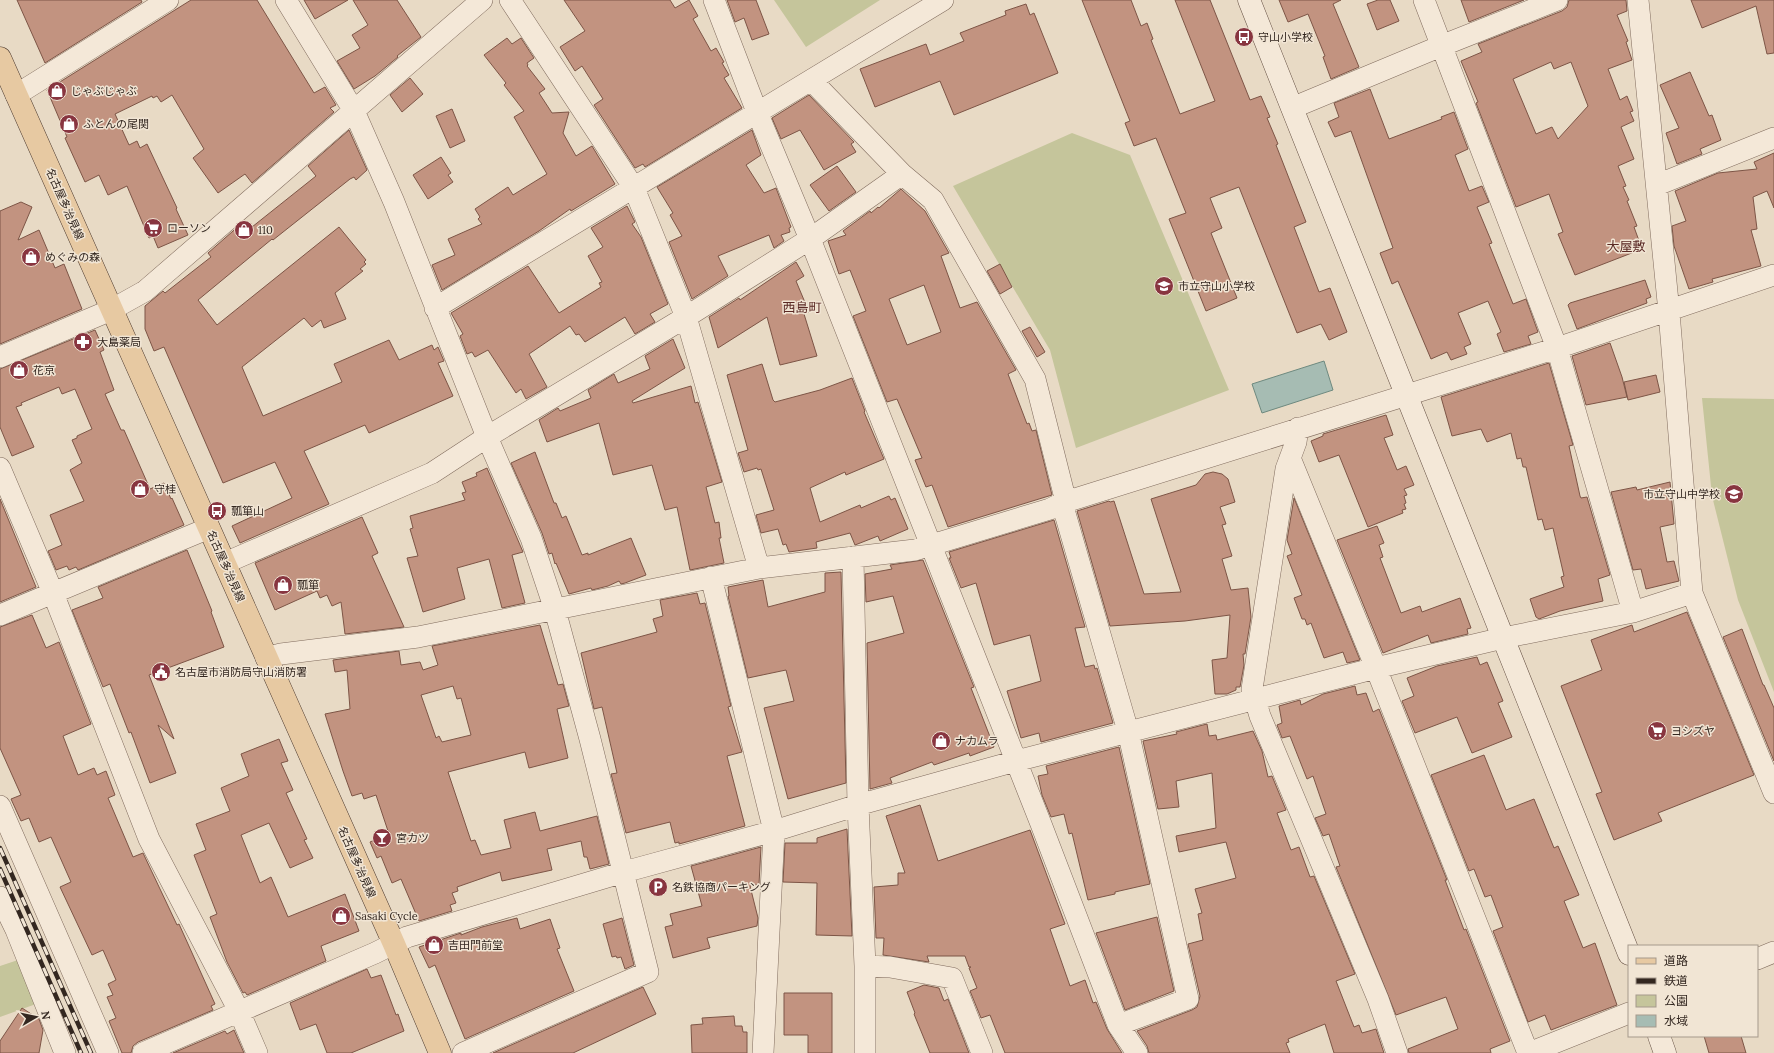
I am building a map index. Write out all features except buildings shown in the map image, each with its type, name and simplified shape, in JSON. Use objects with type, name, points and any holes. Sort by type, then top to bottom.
[{"type":"main road","name":"名古屋多治見線","points":[[0,58],[394,944],[440,1053]]},
{"type":"street","points":[[16,95],[168,0]]},
{"type":"street","points":[[286,0],[354,111],[394,202],[487,437],[531,538],[555,610],[624,872],[648,972],[463,1053]]},
{"type":"street","points":[[0,357],[111,310],[144,291],[482,0]]},
{"type":"street","points":[[510,0],[634,188],[686,317],[759,568]]},
{"type":"street","points":[[714,0],[757,112],[810,239],[1016,761],[1118,1025],[1137,1053]]},
{"type":"street","points":[[435,308],[757,112],[812,81],[943,0]]},
{"type":"street","points":[[1249,0],[1628,951]]},
{"type":"street","points":[[1424,0],[1557,348],[1633,612]]},
{"type":"street","points":[[1292,108],[1557,0]]},
{"type":"street","points":[[1638,0],[1669,312],[1692,593],[1774,793]]},
{"type":"street","points":[[812,81],[902,174],[934,200],[1035,379],[1064,502],[1128,731],[1188,999],[1118,1025]]},
{"type":"street","points":[[1657,185],[1774,138]]},
{"type":"street","points":[[225,563],[432,473],[487,437],[686,317],[810,239],[902,174]]},
{"type":"street","points":[[266,658],[281,654],[418,637],[759,568],[915,550],[931,546],[1050,509],[1064,502],[1669,312],[1774,275]]},
{"type":"street","points":[[1298,428],[1296,442],[1286,469],[1252,689],[1260,716],[1378,998],[1397,1053]]},
{"type":"street","points":[[1290,458],[1376,668],[1528,1053],[1628,1013]]},
{"type":"street","points":[[0,468],[53,593],[149,839],[239,1011],[257,1053]]},
{"type":"street","points":[[0,616],[209,528]]},
{"type":"street","points":[[853,557],[858,805],[865,966],[865,1053]]},
{"type":"street","points":[[711,577],[774,831],[763,1053]]},
{"type":"street","points":[[142,1053],[407,937],[624,872],[774,831],[858,805],[1128,731],[1255,700],[1376,668],[1503,638],[1633,612],[1692,593]]},
{"type":"street","points":[[0,806],[108,1053]]},
{"type":"street","points":[[0,897],[16,930],[65,1053]]},
{"type":"street","points":[[1758,959],[1774,952]]},
{"type":"street","points":[[865,966],[890,967],[952,978],[982,1053]]},
{"type":"street","points":[[1659,1037],[1665,1053]]},
{"type":"green space","points":[[774,0],[880,0],[806,47]]},
{"type":"green space","points":[[1072,133],[1130,155],[1229,390],[1076,448],[1050,350],[953,186]]},
{"type":"green space","name":"市立守山中学校","points":[[1702,398],[1774,399],[1774,692],[1738,600],[1712,496]]},
{"type":"green space","points":[[18,960],[36,1004],[0,1017],[0,966]]},
{"type":"water","points":[[1324,361],[1333,390],[1262,413],[1252,384]]},
{"type":"railway","points":[[0,848],[91,1053]]},
{"type":"railway","points":[[0,869],[81,1053]]},
{"type":"place","name":"守山小学校","points":[[1244,37]]},
{"type":"place","name":"じゃぶじゃぶ","points":[[57,91]]},
{"type":"place","name":"ふとんの尾関","points":[[69,124]]},
{"type":"place","name":"ローソン","points":[[153,228]]},
{"type":"place","name":"110","points":[[244,230]]},
{"type":"place","name":"めぐみの森","points":[[31,257]]},
{"type":"place","name":"市立守山小学校","points":[[1164,286]]},
{"type":"place","name":"大島薬局","points":[[83,342]]},
{"type":"place","name":"花京","points":[[19,370]]},
{"type":"place","name":"守桂","points":[[140,489]]},
{"type":"place","name":"市立守山中学校","points":[[1734,494]]},
{"type":"place","name":"瓢箪山","points":[[217,511]]},
{"type":"place","name":"瓢箪","points":[[283,585]]},
{"type":"place","name":"名古屋市消防局守山消防署","points":[[161,672]]},
{"type":"place","name":"ヨシズヤ","points":[[1657,731]]},
{"type":"place","name":"ナカムラ","points":[[941,741]]},
{"type":"place","name":"宮カツ","points":[[382,838]]},
{"type":"place","name":"名鉄協商パーキング","points":[[658,887]]},
{"type":"place","name":"Sasaki Cycle","points":[[341,916]]},
{"type":"place","name":"吉田門前堂","points":[[434,945]]},
{"type":"district","name":"大屋敷","points":[[1626,246]]},
{"type":"district","name":"西島町","points":[[802,307]]}]
